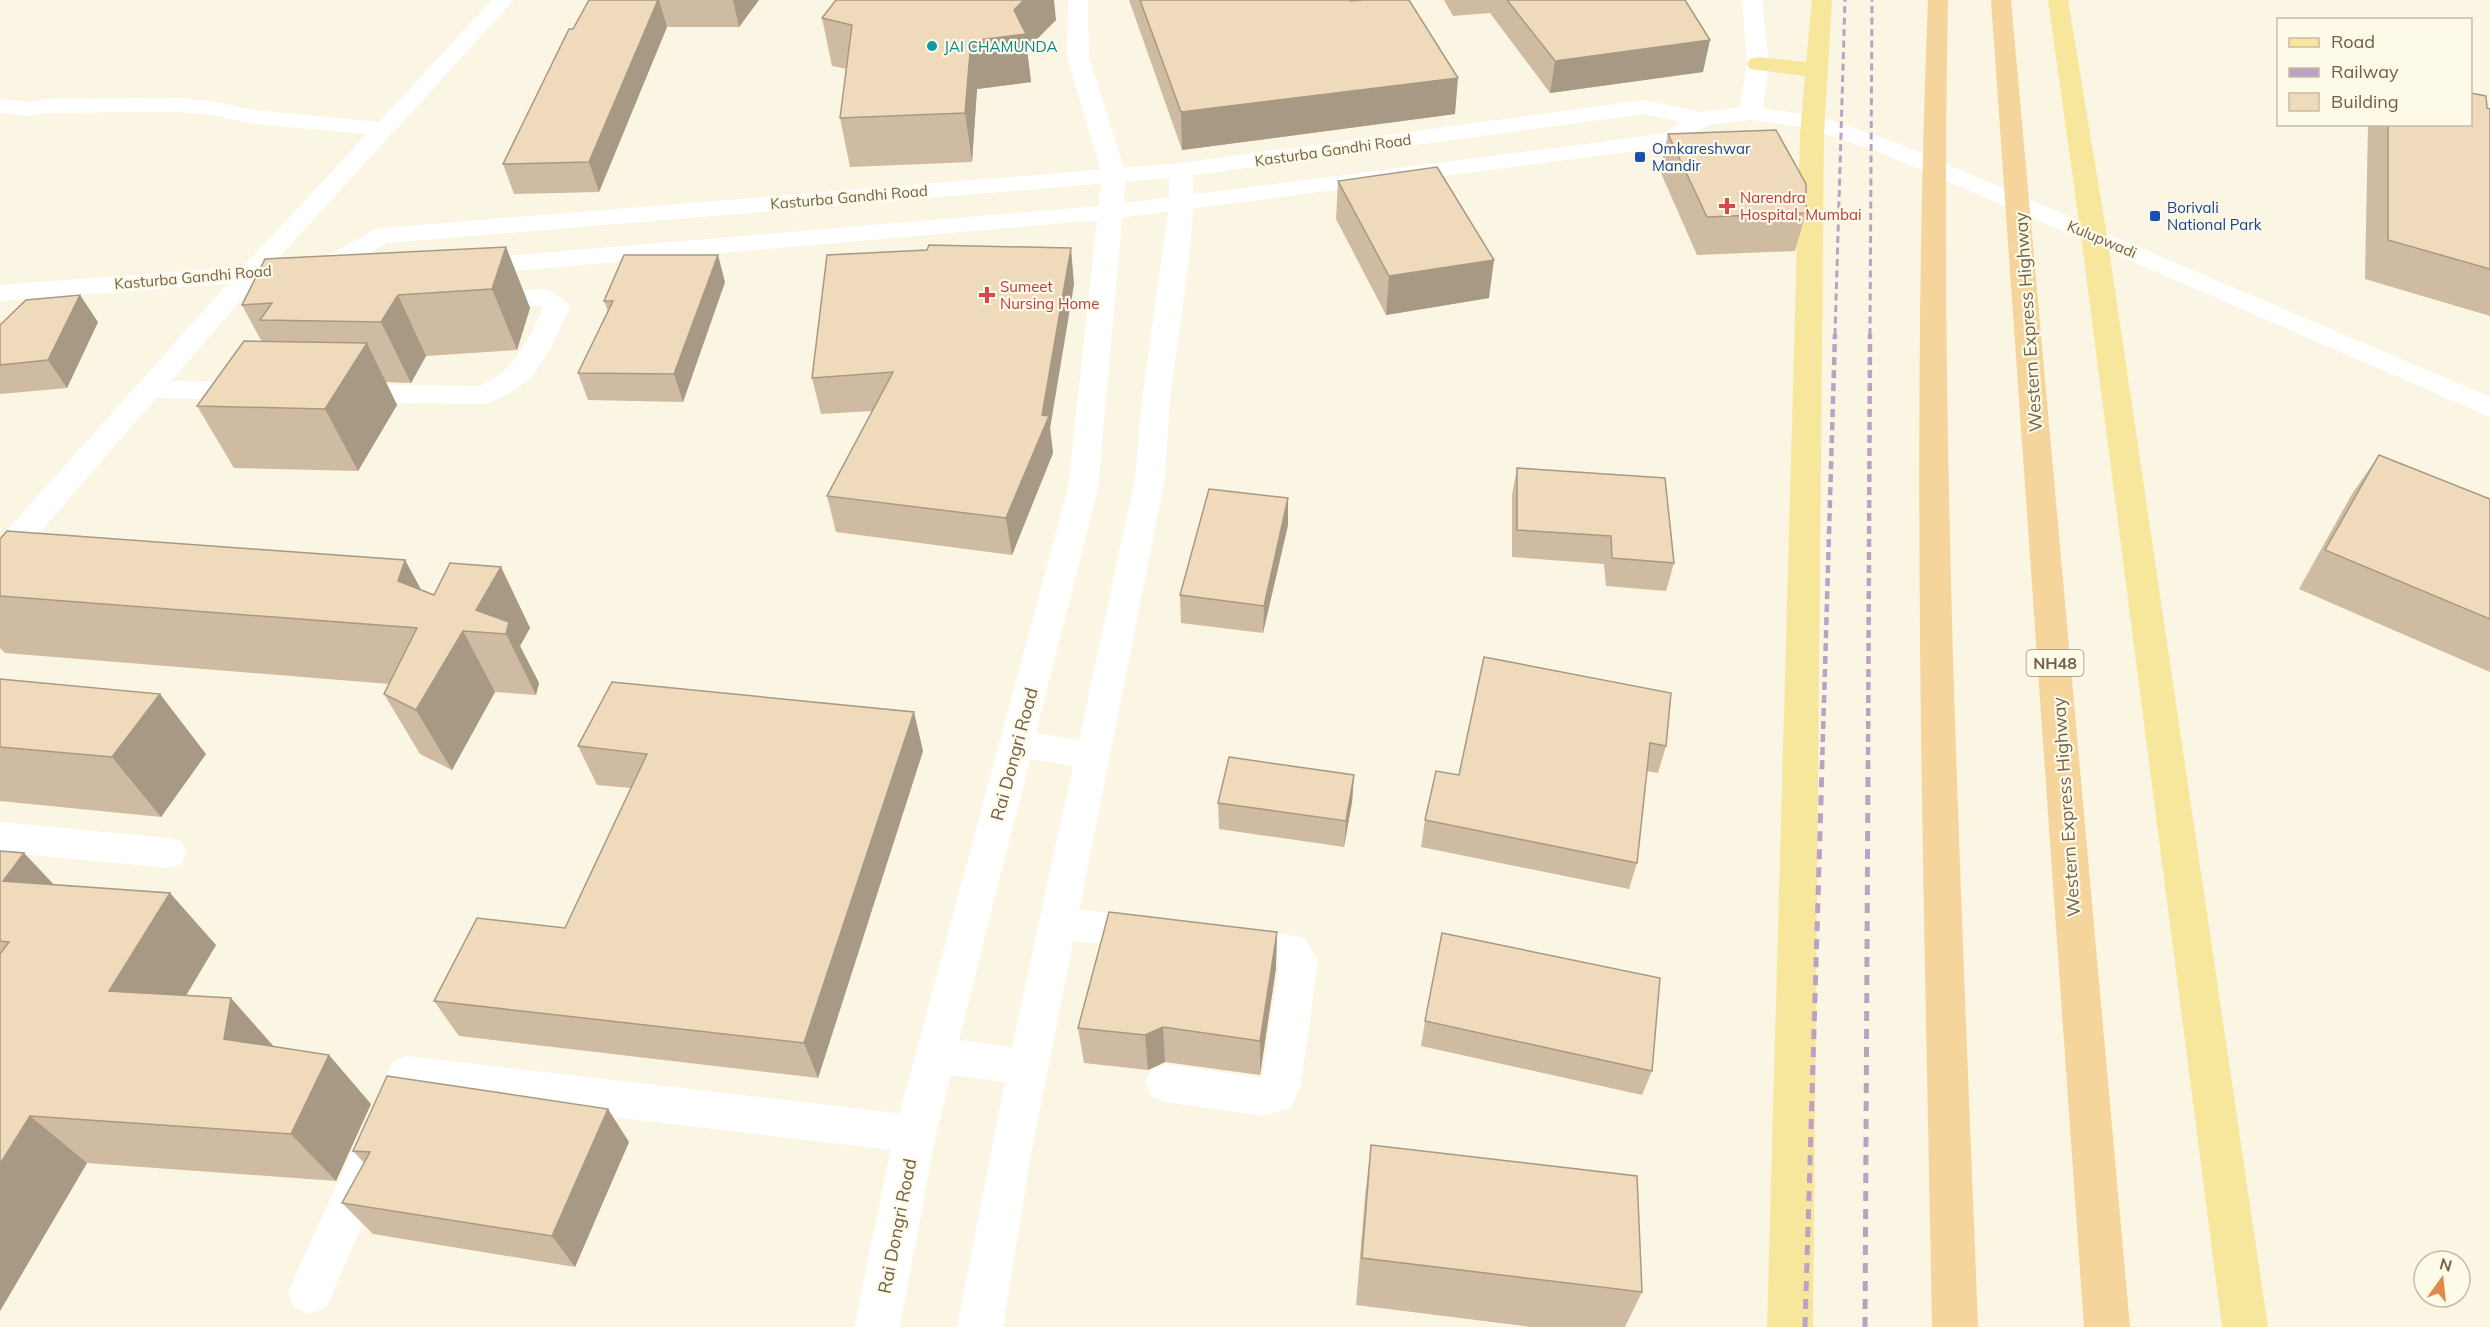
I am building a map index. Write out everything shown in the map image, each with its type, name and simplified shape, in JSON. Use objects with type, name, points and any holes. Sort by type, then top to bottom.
[{"type":"highway","points":[[1938,0],[1933,169],[1938,756],[1955,1327]]},
{"type":"highway","name":"Western Express Highway","points":[[2001,0],[2107,1327]]},
{"type":"main road","points":[[1790,1327],[1813,109],[1822,0]]},
{"type":"main road","points":[[2058,0],[2094,236],[2245,1327]]},
{"type":"main road","points":[[1758,64],[1815,70]]},
{"type":"street","points":[[0,558],[250,274],[504,0]]},
{"type":"street","points":[[1078,0],[1078,57],[1114,176]]},
{"type":"street","points":[[1751,113],[1758,64],[1752,0]]},
{"type":"street","points":[[0,106],[30,109],[45,106],[177,105],[212,108],[255,117],[384,129]]},
{"type":"street","name":"Kasturba Gandhi Road","points":[[0,292],[250,274],[332,264],[381,236],[1180,170],[1644,107],[1702,119]]},
{"type":"street","name":"Kulupwadi","points":[[1702,119],[1813,109],[1892,149],[2490,408]]},
{"type":"street","points":[[449,269],[1181,205],[1668,140],[1702,119]]},
{"type":"street","points":[[980,1327],[1027,1067],[1150,478],[1157,392],[1181,205],[1180,170]]},
{"type":"street","name":"Rai Dongri Road","points":[[877,1327],[915,1134],[1083,488],[1114,176]]},
{"type":"street","points":[[332,264],[358,273]]},
{"type":"street","points":[[328,393],[483,395],[501,389],[517,378],[530,364],[557,306],[543,297],[459,300]]},
{"type":"street","points":[[148,389],[281,392]]},
{"type":"street","points":[[1017,744],[1092,755]]},
{"type":"street","points":[[0,837],[169,853]]},
{"type":"street","points":[[1058,923],[1291,951],[1299,961],[1281,1084],[1277,1095],[1264,1097],[1165,1083]]},
{"type":"street","points":[[936,1055],[1027,1067]]},
{"type":"street","points":[[310,1292],[407,1074],[915,1134]]},
{"type":"building","points":[[589,0],[658,0],[589,162],[503,164],[569,29],[573,29]]},
{"type":"building","points":[[836,0],[1024,0],[1014,10],[1026,34],[971,41],[965,113],[840,118],[852,25],[822,18]]},
{"type":"building","points":[[1140,0],[1409,0],[1458,78],[1181,112]]},
{"type":"building","points":[[1507,0],[1685,0],[1710,40],[1555,61]]},
{"type":"building","points":[[2472,93],[2486,96],[2487,108],[2490,109],[2490,269],[2388,240],[2388,126],[2472,126]]},
{"type":"building","points":[[1776,130],[1806,184],[1806,213],[1707,217],[1668,134]]},
{"type":"building","points":[[1437,167],[1494,260],[1389,276],[1338,181]]},
{"type":"building","points":[[929,245],[1071,248],[1042,415],[1049,416],[1006,518],[827,496],[893,372],[812,378],[827,255],[927,250]]},
{"type":"building","points":[[506,247],[492,289],[398,295],[381,322],[260,320],[272,303],[242,305],[265,259]]},
{"type":"building","points":[[624,255],[718,255],[674,374],[578,373],[613,301],[604,301]]},
{"type":"building","points":[[80,295],[48,360],[0,365],[0,325],[26,300]]},
{"type":"building","points":[[244,341],[367,343],[325,409],[197,406]]},
{"type":"building","points":[[2379,455],[2490,499],[2490,619],[2325,550]]},
{"type":"building","points":[[1517,468],[1665,478],[1674,563],[1612,558],[1611,536],[1517,530]]},
{"type":"building","points":[[1209,489],[1288,498],[1264,606],[1180,595]]},
{"type":"building","points":[[7,531],[405,560],[398,581],[434,595],[450,563],[501,567],[476,610],[509,622],[506,634],[463,631],[416,710],[384,694],[417,628],[0,596],[0,539]]},
{"type":"building","points":[[1484,657],[1671,693],[1666,746],[1650,743],[1637,863],[1425,820],[1436,771],[1459,775]]},
{"type":"building","points":[[0,679],[160,694],[112,757],[0,747]]},
{"type":"building","points":[[612,682],[914,712],[804,1043],[434,1001],[477,918],[565,928],[647,754],[578,746]]},
{"type":"building","points":[[1229,757],[1354,775],[1346,821],[1218,803]]},
{"type":"building","points":[[0,851],[24,853],[3,881],[170,893],[109,991],[231,998],[224,1039],[329,1055],[291,1134],[30,1116],[0,1164],[0,954],[9,942],[0,941]]},
{"type":"building","points":[[1109,912],[1277,932],[1260,1041],[1163,1027],[1145,1035],[1078,1028]]},
{"type":"building","points":[[1442,933],[1660,978],[1652,1071],[1425,1021]]},
{"type":"building","points":[[387,1076],[608,1109],[552,1236],[342,1203],[370,1152],[353,1151]]},
{"type":"building","points":[[1371,1145],[1637,1176],[1642,1292],[1362,1258]]},
{"type":"railway","points":[[1835,335],[1845,0]]},
{"type":"railway","points":[[1870,335],[1872,0]]},
{"type":"railway","points":[[1822,768],[1835,334]]},
{"type":"railway","points":[[1868,768],[1870,334]]},
{"type":"railway","points":[[1805,1327],[1822,767]]},
{"type":"railway","points":[[1865,1327],[1868,767]]},
{"type":"place","name":"JAI CHAMUNDA","points":[[932,46]]},
{"type":"place","name":"Omkareshwar Mandir","points":[[1640,157]]},
{"type":"place","name":"Narendra Hospital, Mumbai","points":[[1727,206]]},
{"type":"place","name":"Borivali National Park","points":[[2155,216]]},
{"type":"place","name":"Sumeet Nursing Home","points":[[987,295]]}]
